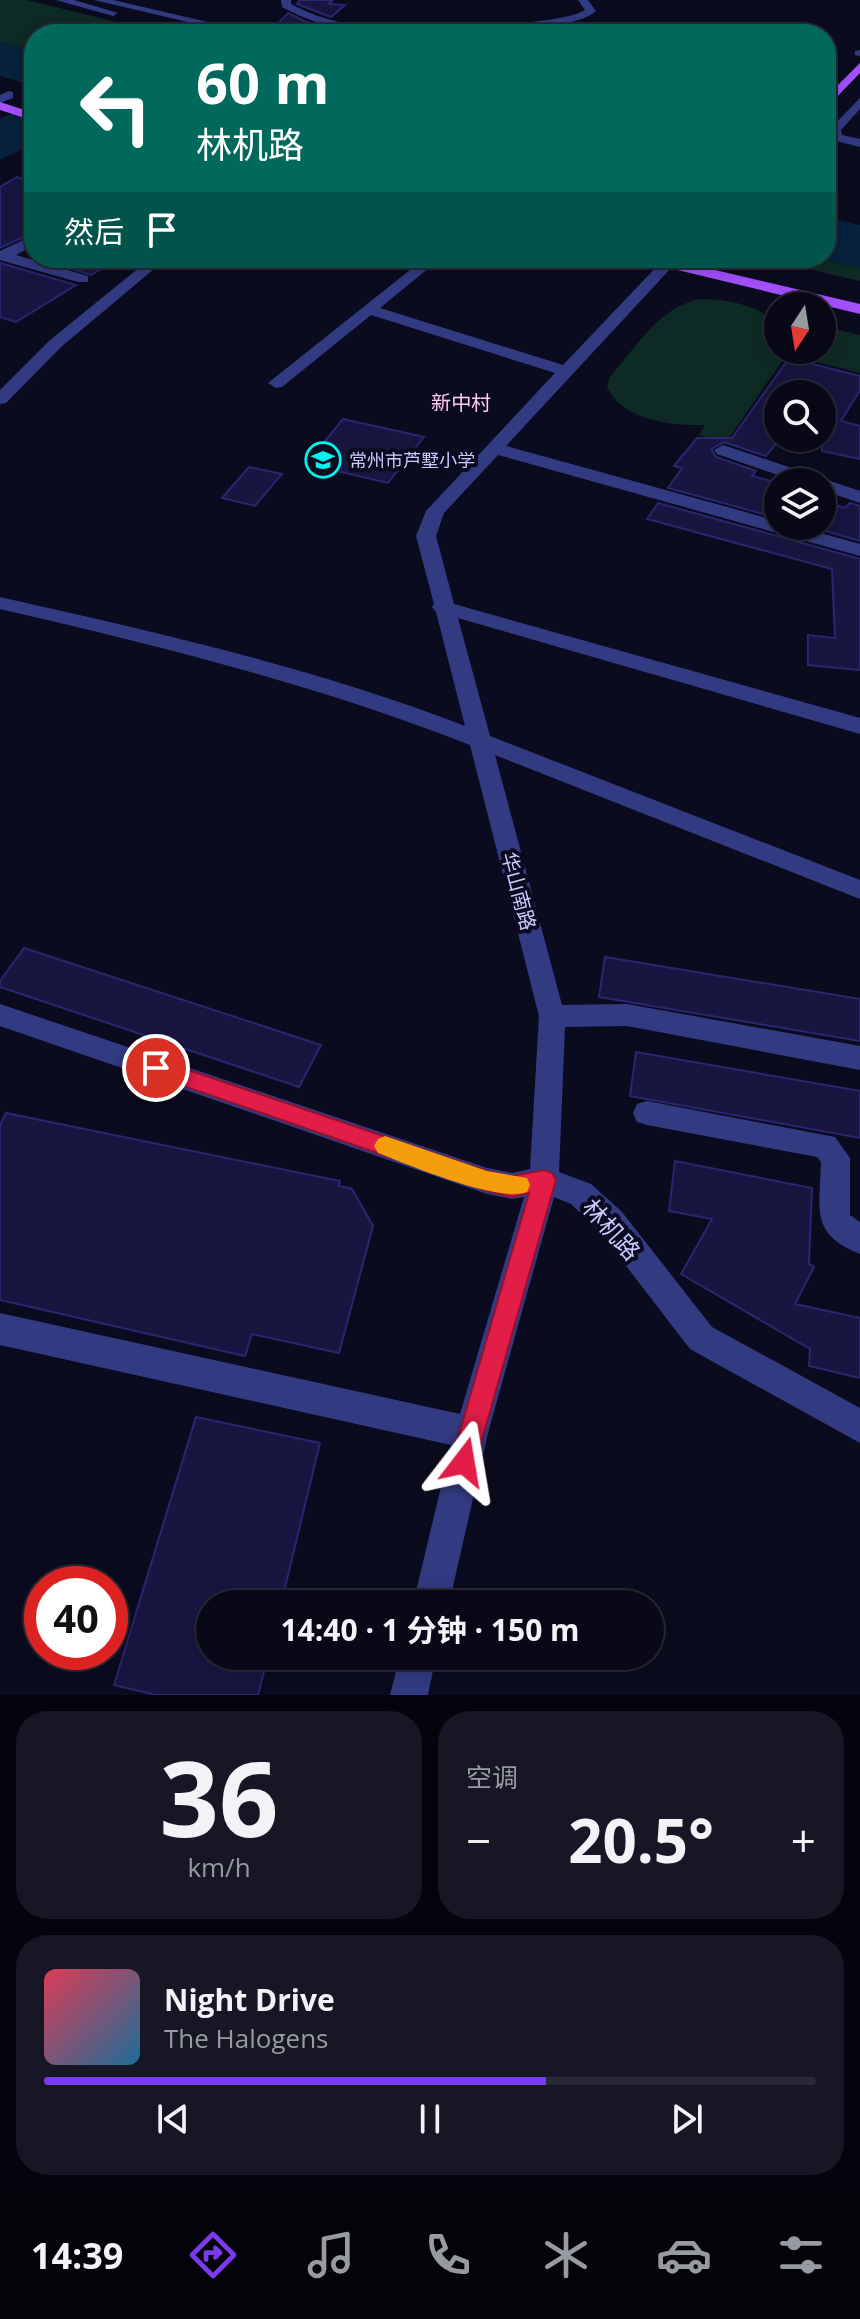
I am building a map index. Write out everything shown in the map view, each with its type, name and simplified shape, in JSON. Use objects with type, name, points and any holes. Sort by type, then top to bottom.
[{"type":"main road","points":[[836,76],[860,52]]},
{"type":"main road","points":[[836,93],[860,66]]},
{"type":"main road","points":[[0,106],[24,114]]},
{"type":"main road","points":[[697,268],[860,309]]},
{"type":"main road","points":[[742,268],[860,296]]},
{"type":"street","points":[[61,0],[169,24]]},
{"type":"street","points":[[99,0],[208,24]]},
{"type":"street","points":[[286,0],[286,5],[295,13],[337,24]]},
{"type":"street","points":[[514,24],[582,17],[591,11],[583,0]]},
{"type":"street","points":[[844,84],[860,88]]},
{"type":"street","points":[[836,129],[860,102]]},
{"type":"street","points":[[836,137],[860,143]]},
{"type":"street","points":[[2,256],[24,244]]},
{"type":"street","points":[[2,256],[24,262]]},
{"type":"street","points":[[44,268],[83,279]]},
{"type":"street","points":[[0,399],[55,344],[148,268]]},
{"type":"street","points":[[276,383],[422,268]]},
{"type":"street","name":"华山南路","points":[[434,1590],[471,1433],[544,1180],[552,1016],[442,607],[426,536],[435,511],[658,268]]},
{"type":"street","points":[[370,310],[565,371]]},
{"type":"street","points":[[493,448],[860,550]]},
{"type":"street","points":[[723,450],[775,468]]},
{"type":"street","points":[[836,489],[860,497]]},
{"type":"street","points":[[0,603],[156,639],[395,707],[860,890]]},
{"type":"street","points":[[442,607],[860,726]]},
{"type":"street","points":[[552,1016],[627,1015],[860,1058]]},
{"type":"street","name":"林机路","points":[[2,1020],[487,1181],[512,1186],[544,1180],[581,1194],[611,1222],[701,1338],[860,1426]]},
{"type":"street","points":[[647,1113],[825,1146],[836,1158],[835,1222],[860,1240]]},
{"type":"street","points":[[0,1329],[471,1433]]},
{"type":"street","points":[[409,1695],[415,1670]]},
{"type":"green space","points":[[0,0],[27,0],[125,24],[24,24],[24,48],[0,42]]},
{"type":"green space","points":[[836,263],[860,268],[860,281],[805,268],[836,268]]},
{"type":"green space","points":[[700,299],[721,300],[764,313],[764,364],[780,364],[769,380],[764,380],[764,387],[726,442],[699,435],[705,425],[664,422],[636,414],[614,398],[607,387],[610,377],[649,330],[685,303]]},
{"type":"green space","points":[[836,329],[860,335],[860,373],[825,364],[836,364]]},
{"type":"water","points":[[0,42],[24,48],[24,83],[0,76]]},
{"type":"water","points":[[24,108],[24,148],[0,160],[0,119]]},
{"type":"water","points":[[836,219],[860,225],[860,268],[836,263]]},
{"type":"building","points":[[300,0],[333,0],[329,4],[345,5],[331,17],[297,4]]},
{"type":"building","points":[[288,13],[314,24],[278,24]]},
{"type":"building","points":[[17,177],[24,179],[24,237],[0,248],[0,187]]},
{"type":"building","points":[[0,263],[76,285],[16,322],[0,317]]},
{"type":"building","points":[[69,268],[103,268],[91,275]]},
{"type":"building","points":[[785,364],[813,364],[860,376],[860,390],[841,421],[860,426],[860,459],[827,452],[836,452],[836,380],[773,380]]},
{"type":"building","points":[[764,393],[764,452],[769,452],[766,456],[724,442],[711,449],[716,457],[756,471],[752,476],[764,479],[764,514],[668,488],[682,468],[674,466],[697,438],[732,438]]},
{"type":"building","points":[[343,419],[424,437],[388,483],[306,464]]},
{"type":"building","points":[[249,467],[282,474],[255,506],[222,498]]},
{"type":"building","points":[[658,503],[764,532],[764,540],[791,540],[860,559],[860,670],[808,665],[808,635],[835,638],[832,569],[647,519]]},
{"type":"building","points":[[850,503],[860,506],[860,541],[836,534],[836,505],[845,508]]},
{"type":"building","points":[[24,948],[321,1045],[299,1087],[0,987],[0,981]]},
{"type":"building","points":[[605,957],[860,999],[860,1041],[599,997]]},
{"type":"building","points":[[636,1052],[860,1091],[860,1138],[630,1096]]},
{"type":"building","points":[[6,1113],[340,1181],[339,1186],[352,1189],[373,1226],[339,1353],[252,1334],[245,1356],[0,1300],[0,1125]]},
{"type":"building","points":[[675,1161],[812,1188],[809,1264],[814,1267],[795,1304],[860,1318],[860,1378],[809,1366],[810,1349],[681,1274],[712,1219],[669,1211]]},
{"type":"building","points":[[196,1417],[320,1443],[284,1590],[196,1590],[196,1670],[264,1670],[258,1695],[156,1695],[114,1685],[119,1670],[128,1670],[128,1639]]},
{"type":"slow traffic","points":[[385,1146],[487,1181],[519,1185]]},
{"type":"place","name":"常州市芦墅小学","points":[[323,460]]},
{"type":"district","name":"新中村","points":[[461,402]]},
{"type":"route","points":[[156,1068],[487,1181],[512,1186],[544,1180],[464,1462]]}]
